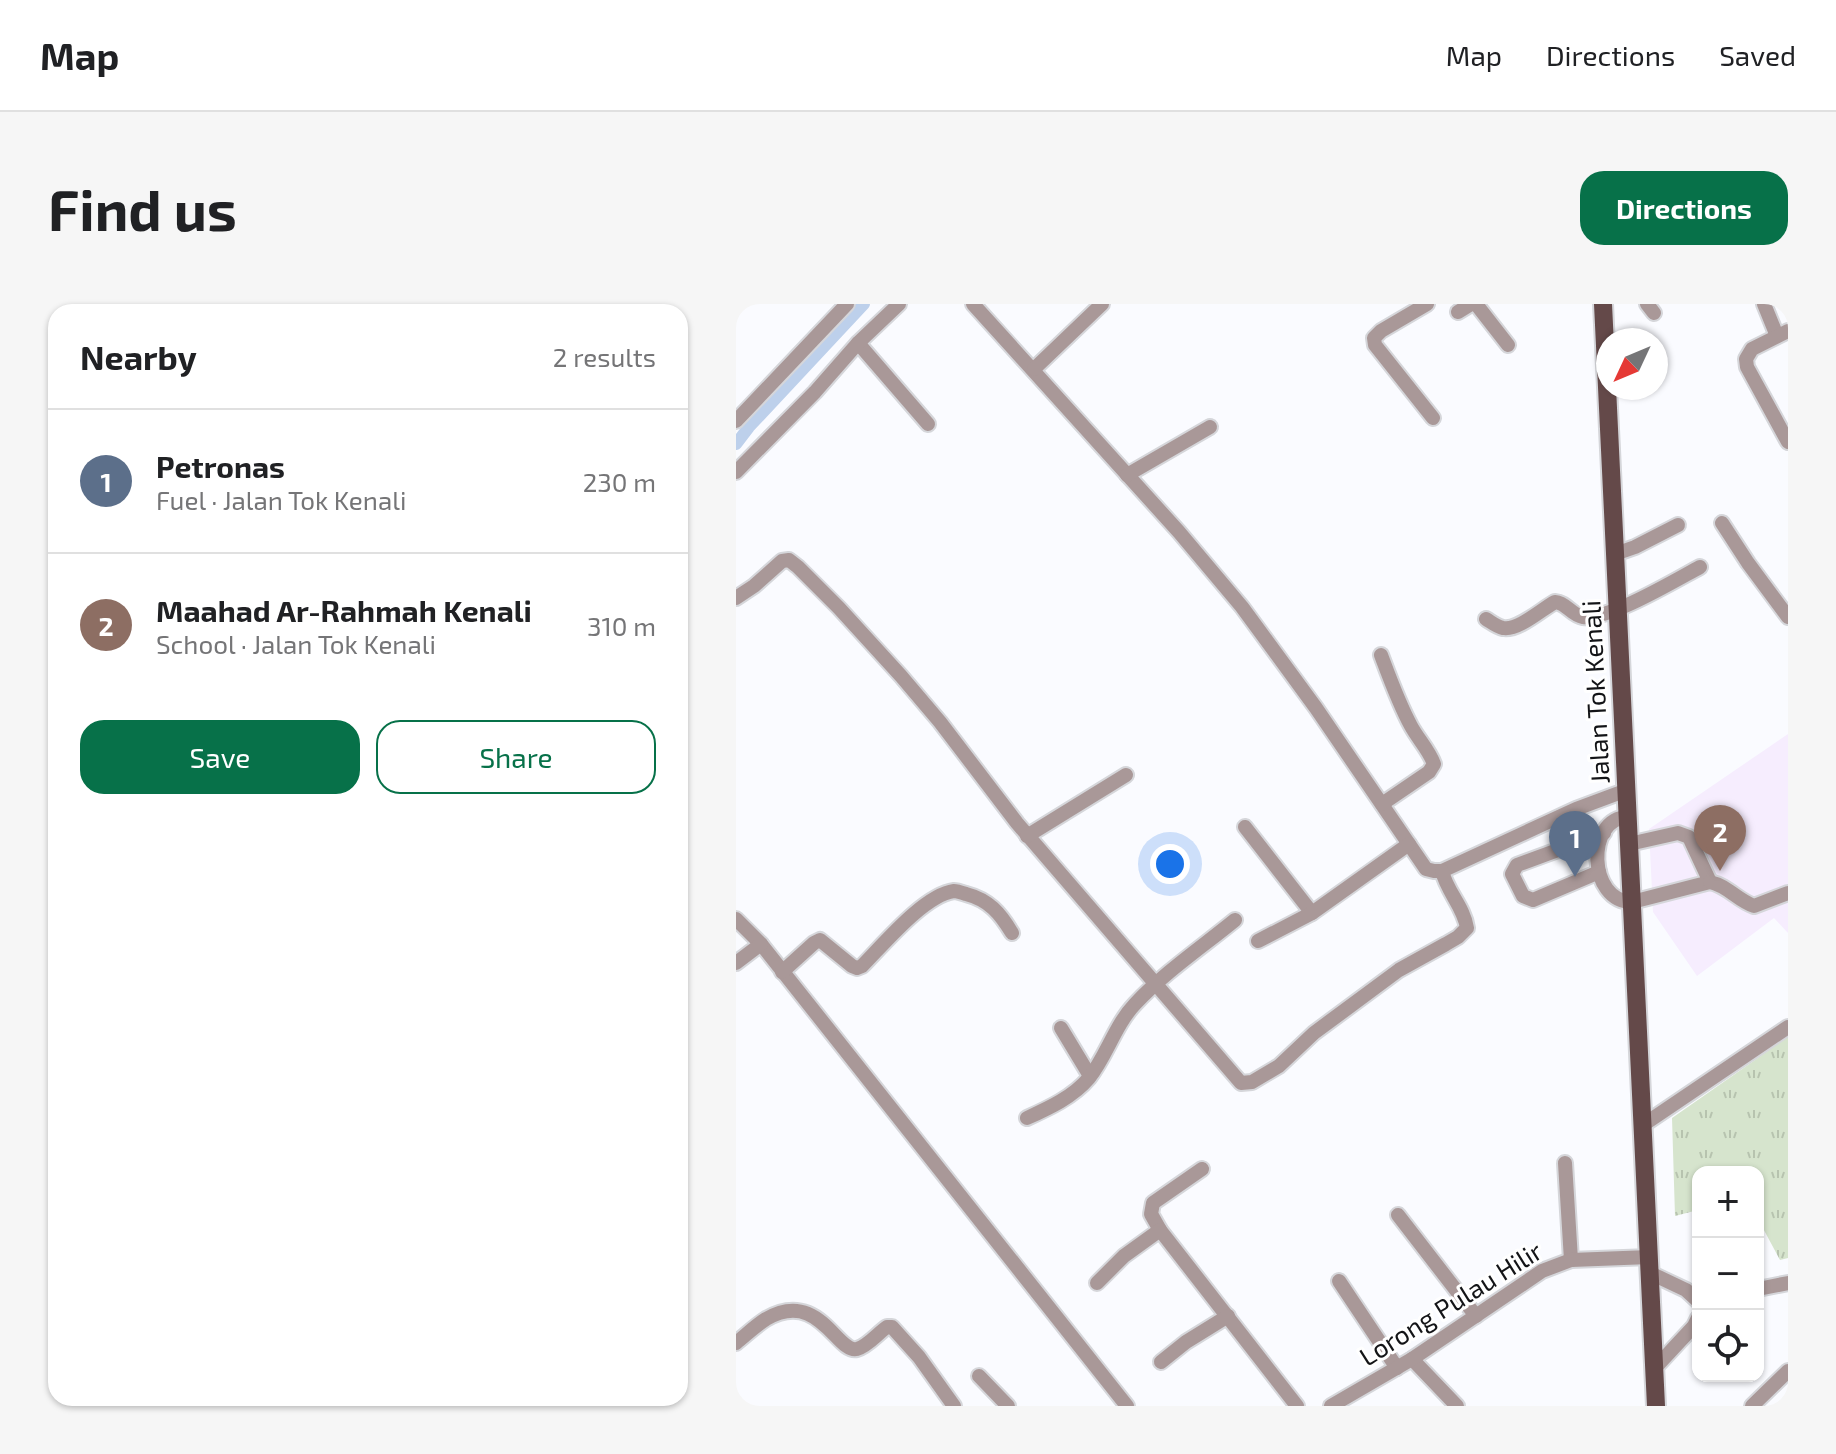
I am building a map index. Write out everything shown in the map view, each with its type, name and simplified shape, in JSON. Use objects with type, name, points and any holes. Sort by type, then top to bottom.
[{"type":"main road","name":"Jalan Tok Kenali","points":[[1603,304],[1604,328]]},
{"type":"main road","name":"Jalan Tok Kenali","points":[[1608,400],[1656,1406]]},
{"type":"street","points":[[736,421],[847,304]]},
{"type":"street","points":[[736,472],[899,304]]},
{"type":"street","points":[[973,304],[1179,532],[1242,607],[1316,708],[1426,869],[1442,871],[1576,809],[1627,790]]},
{"type":"street","points":[[1034,369],[1102,304]]},
{"type":"street","points":[[1427,304],[1374,338],[1375,345],[1433,418]]},
{"type":"street","points":[[1764,304],[1782,334],[1752,349],[1746,359],[1747,367],[1788,442]]},
{"type":"street","points":[[1469,307],[1508,345]]},
{"type":"street","points":[[858,343],[928,424]]},
{"type":"street","points":[[1127,475],[1210,427]]},
{"type":"street","points":[[1722,523],[1788,617]]},
{"type":"street","points":[[1615,554],[1678,525]]},
{"type":"street","points":[[736,598],[782,561],[789,560],[798,567],[901,676],[1027,836],[1241,1083],[1252,1082],[1279,1066],[1314,1033],[1399,970],[1458,937],[1467,928],[1465,916],[1449,891],[1442,871]]},
{"type":"street","points":[[1486,619],[1508,629],[1555,602],[1585,617],[1618,610],[1700,567]]},
{"type":"street","points":[[1381,655],[1402,709],[1434,764],[1429,772],[1382,804]]},
{"type":"street","points":[[1027,836],[1126,775]]},
{"type":"street","points":[[1628,817],[1622,817],[1604,833],[1597,856],[1602,880],[1612,893],[1625,902],[1710,882],[1721,884],[1743,902],[1754,906],[1788,893]]},
{"type":"street","points":[[1245,827],[1312,913]]},
{"type":"street","points":[[1599,872],[1533,900],[1523,896],[1512,874],[1517,865],[1604,833]]},
{"type":"street","points":[[1629,844],[1678,833],[1689,837],[1710,882]]},
{"type":"street","points":[[1258,941],[1312,913],[1409,844]]},
{"type":"street","points":[[782,972],[820,940],[852,966],[862,966],[913,915],[937,897],[956,891],[987,901],[1012,933]]},
{"type":"street","points":[[736,919],[761,944],[1127,1406]]},
{"type":"street","points":[[1027,1118],[1078,1089],[1090,1076],[1126,1014],[1156,984],[1235,920]]},
{"type":"street","points":[[736,963],[761,944]]},
{"type":"street","points":[[1643,1125],[1788,1027]]},
{"type":"street","points":[[1061,1028],[1090,1076]]},
{"type":"street","points":[[1565,1163],[1571,1260]]},
{"type":"street","points":[[1202,1169],[1153,1203],[1151,1214],[1160,1230],[1297,1406]]},
{"type":"street","points":[[1398,1215],[1476,1316]]},
{"type":"street","points":[[1097,1283],[1124,1256],[1160,1230]]},
{"type":"street","name":"Lorong Pulau Hilir","points":[[1331,1406],[1412,1359],[1542,1271],[1571,1260],[1650,1265]]},
{"type":"street","points":[[1650,1265],[1692,1296]]},
{"type":"street","points":[[1339,1281],[1397,1368]]},
{"type":"street","points":[[1764,1288],[1788,1283]]},
{"type":"street","points":[[736,1343],[767,1318],[784,1312],[810,1314],[822,1321],[845,1346],[855,1350],[887,1327],[892,1327],[919,1357],[954,1406]]},
{"type":"street","points":[[1161,1362],[1228,1316]]},
{"type":"street","points":[[1655,1368],[1692,1328]]},
{"type":"street","points":[[1412,1359],[1457,1406]]},
{"type":"street","points":[[1754,1405],[1788,1371]]},
{"type":"street","points":[[979,1376],[1008,1406]]},
{"type":"shaded area","points":[[1788,734],[1788,933],[1774,918],[1697,976],[1653,912],[1649,829]]},
{"type":"green space","points":[[1788,1037],[1788,1258],[1780,1260],[1764,1230],[1764,1166],[1692,1166],[1692,1212],[1675,1216],[1672,1118]]},
{"type":"waterway","points":[[736,444],[864,304]]},
{"type":"place","name":"Maahad Ar-Rahmah Kenali","points":[[1720,871]]},
{"type":"place","name":"Petronas","points":[[1575,877]]}]
